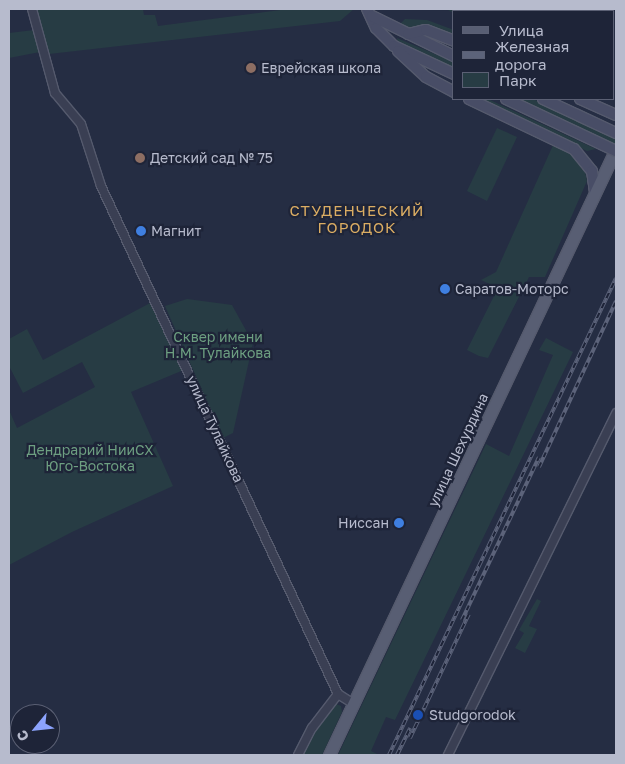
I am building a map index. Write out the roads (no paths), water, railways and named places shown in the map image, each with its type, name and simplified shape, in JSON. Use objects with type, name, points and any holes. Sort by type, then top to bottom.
[{"type":"main road","points":[[367,11],[378,22],[452,55]]},
{"type":"main road","points":[[367,11],[376,28],[393,45],[426,76],[452,91]]},
{"type":"main road","points":[[404,33],[426,30],[452,40]]},
{"type":"main road","points":[[393,45],[452,73]]},
{"type":"main road","points":[[471,100],[574,149],[592,171],[595,193]]},
{"type":"main road","points":[[508,100],[614,154]]},
{"type":"main road","points":[[545,100],[616,133]]},
{"type":"main road","points":[[582,100],[616,115]]},
{"type":"main road","name":"улица Шехурдина","points":[[330,755],[614,154]]},
{"type":"street","name":"улица Тулайкова","points":[[32,9],[55,93],[81,124],[101,186],[338,694]]},
{"type":"street","points":[[393,45],[391,34],[404,33]]},
{"type":"street","points":[[448,755],[616,413]]},
{"type":"street","points":[[298,755],[312,728],[338,694],[354,704]]},
{"type":"railway","points":[[389,755],[616,278]]},
{"type":"railway","points":[[539,467],[616,301]]},
{"type":"railway","points":[[462,620],[539,457]]},
{"type":"railway","points":[[410,738],[469,614]]},
{"type":"railway","points":[[397,755],[410,728]]},
{"type":"place","name":"Еврейская школа","points":[[251,68]]},
{"type":"place","name":"Детский сад № 75","points":[[140,158]]},
{"type":"place","name":"Магнит","points":[[141,231]]},
{"type":"place","name":"Саратов-Моторс","points":[[445,289]]},
{"type":"place","name":"Ниссан","points":[[399,523]]},
{"type":"place","name":"Studgorodok","points":[[418,715]]},
{"type":"district","name":"СТУДЕНЧЕСКИЙ ГОРОДОК","points":[[357,218]]},
{"type":"park label","name":"Сквер имени Н.М. Тулайкова","points":[[218,346]]},
{"type":"park label","name":"Дендрарий НииСХ Юго-Востока","points":[[90,458]]}]
